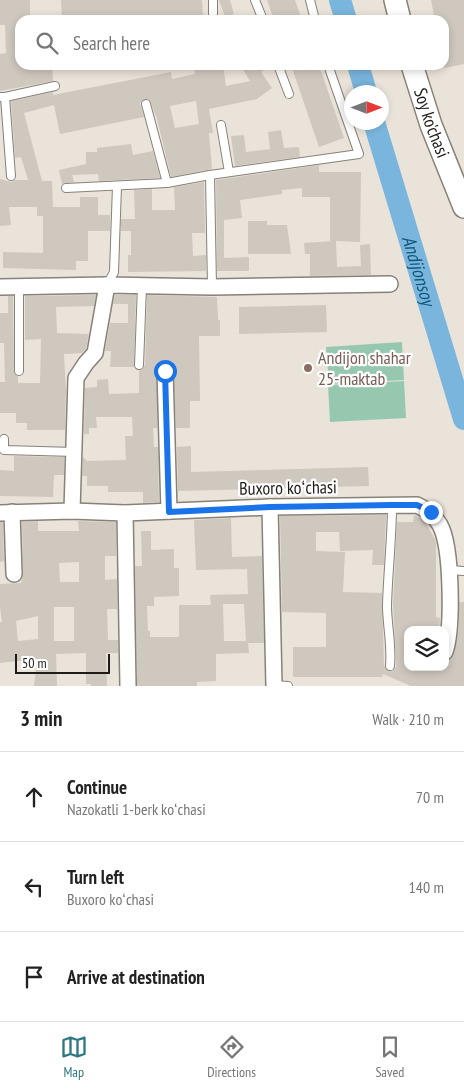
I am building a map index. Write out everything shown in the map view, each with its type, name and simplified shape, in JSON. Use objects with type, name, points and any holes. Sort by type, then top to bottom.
[{"type":"main road","points":[[395,0],[399,15]]},
{"type":"main road","name":"Soy ko'chasi","points":[[414,70],[431,126],[464,207]]},
{"type":"street","points":[[0,287],[107,285],[212,287],[390,284]]},
{"type":"street","points":[[72,511],[76,378],[95,353],[107,285]]},
{"type":"street","points":[[165,371],[169,512]]},
{"type":"street","name":"Buxoro koʻchasi","points":[[6,512],[72,511],[125,513],[270,507],[417,505],[431,512],[441,527],[457,570],[449,634]]},
{"type":"street","points":[[270,507],[279,686]]},
{"type":"street","points":[[6,512],[14,574]]},
{"type":"street","points":[[125,513],[128,686]]},
{"type":"lane","points":[[213,0],[213,15]]},
{"type":"lane","points":[[256,0],[260,15]]},
{"type":"lane","points":[[310,0],[314,15]]},
{"type":"lane","points":[[280,70],[289,94]]},
{"type":"lane","points":[[66,188],[167,183],[229,172],[359,154],[330,70]]},
{"type":"lane","points":[[10,176],[3,97],[55,86]]},
{"type":"lane","points":[[146,104],[167,183]]},
{"type":"lane","points":[[221,125],[229,172]]},
{"type":"lane","points":[[210,176],[212,287]]},
{"type":"lane","points":[[107,285],[114,272],[117,186]]},
{"type":"lane","points":[[139,365],[142,286]]},
{"type":"lane","points":[[19,287],[19,371]]},
{"type":"lane","points":[[4,439],[4,450],[75,452]]},
{"type":"lane","points":[[390,666],[391,652],[387,607],[392,505]]},
{"type":"green space","points":[[402,342],[404,380],[329,384],[326,347]]},
{"type":"green space","points":[[404,381],[406,418],[330,422],[328,385]]},
{"type":"building","points":[[0,0],[30,0],[30,15],[15,15],[15,70],[52,70],[53,81],[0,91],[0,54],[6,53],[5,25],[0,25]]},
{"type":"building","points":[[61,0],[202,0],[203,15],[62,15]]},
{"type":"building","points":[[219,0],[230,0],[234,14],[224,15]]},
{"type":"building","points":[[267,0],[295,0],[300,15],[272,15]]},
{"type":"building","points":[[431,0],[464,0],[464,64],[449,67],[449,15],[434,15]]},
{"type":"building","points":[[194,70],[224,70],[226,86],[250,81],[243,70],[264,70],[261,72],[272,88],[257,99],[209,109],[213,133],[209,133],[212,169],[171,177],[156,115],[148,99],[144,99],[140,103],[144,117],[60,134],[54,105],[24,113],[42,181],[52,181],[53,207],[80,207],[80,197],[98,197],[98,215],[110,215],[110,231],[88,231],[88,261],[76,261],[76,270],[3,268],[3,252],[43,253],[43,216],[37,216],[37,207],[9,207],[11,225],[0,226],[0,179],[11,182],[15,180],[28,180],[21,157],[15,158],[11,101],[53,92],[53,95],[171,72],[172,79],[195,74]],"holes":[[[196,101],[199,124],[175,128],[170,106]]]},
{"type":"building","points":[[293,70],[321,70],[344,138],[319,147]]},
{"type":"building","points":[[281,130],[284,148],[299,147],[300,157],[235,166],[231,136],[244,135],[246,152],[270,149],[268,132]]},
{"type":"building","points":[[131,144],[133,155],[153,151],[160,178],[99,181],[98,174],[72,175],[74,182],[62,184],[59,170],[86,164],[86,152],[97,152],[97,148]]},
{"type":"building","points":[[319,165],[319,172],[361,172],[360,242],[336,241],[337,267],[361,266],[360,245],[370,244],[371,275],[310,276],[310,254],[305,254],[304,243],[334,241],[330,241],[330,197],[302,197],[302,188],[282,190],[282,194],[240,200],[242,218],[224,220],[224,258],[249,257],[249,271],[217,271],[216,180]]},
{"type":"building","points":[[204,182],[205,233],[192,233],[193,256],[206,255],[206,271],[128,272],[128,255],[131,255],[131,231],[121,231],[121,219],[135,219],[134,190],[152,189],[152,210],[175,210],[174,187]]},
{"type":"building","points":[[248,221],[267,221],[267,225],[287,225],[291,254],[248,254]]},
{"type":"building","points":[[96,295],[94,306],[56,307],[57,333],[89,334],[86,349],[82,353],[64,354],[66,390],[65,430],[27,430],[27,423],[16,423],[16,413],[0,413],[0,382],[5,382],[4,343],[0,343],[0,313],[8,313],[8,296],[13,296],[14,373],[18,376],[18,383],[40,383],[41,339],[25,340],[25,296]]},
{"type":"building","points":[[115,295],[136,295],[134,367],[110,367],[111,351],[105,351],[110,323],[128,323],[128,304],[113,304]]},
{"type":"building","points":[[147,295],[217,297],[220,336],[199,336],[200,401],[190,401],[190,428],[176,428],[173,367],[165,362],[157,367],[157,428],[153,428],[154,447],[158,447],[159,502],[143,503],[143,492],[108,492],[108,486],[87,486],[87,476],[82,476],[83,457],[87,461],[126,460],[125,436],[133,436],[132,417],[96,417],[97,428],[89,428],[89,434],[84,434],[85,388],[97,387],[97,380],[108,379],[109,394],[139,393],[139,371],[145,365]]},
{"type":"building","points":[[326,305],[327,332],[239,334],[239,307]]},
{"type":"building","points":[[191,446],[191,472],[368,467],[369,486],[178,491],[177,447]]},
{"type":"building","points":[[14,456],[64,457],[64,475],[54,475],[53,497],[0,496],[0,470],[14,471]]},
{"type":"building","points":[[386,515],[384,565],[372,565],[373,550],[340,551],[339,532],[316,532],[316,551],[345,552],[343,592],[382,593],[384,666],[387,670],[392,671],[396,667],[393,605],[397,522],[413,522],[414,515],[424,520],[436,544],[436,617],[440,618],[439,626],[404,626],[404,671],[449,671],[449,660],[452,659],[454,654],[459,626],[459,602],[464,602],[464,686],[411,686],[383,674],[382,677],[293,677],[293,647],[326,647],[326,613],[282,612],[280,516]]},
{"type":"building","points":[[231,518],[232,557],[262,556],[264,643],[248,643],[249,653],[216,654],[216,681],[197,682],[197,686],[137,686],[135,566],[142,566],[141,531],[151,531],[151,550],[174,549],[174,568],[179,568],[179,596],[154,597],[154,606],[147,606],[150,637],[179,637],[179,605],[211,605],[210,595],[248,594],[247,569],[196,570],[194,520]],"holes":[[[223,604],[244,604],[246,641],[224,641]]]},
{"type":"building","points":[[38,521],[38,531],[79,531],[78,521],[116,522],[116,556],[105,556],[105,580],[117,579],[117,609],[107,609],[108,640],[118,640],[118,653],[106,653],[107,686],[91,686],[91,684],[86,684],[86,653],[56,654],[57,686],[34,686],[37,659],[0,663],[0,622],[2,622],[0,584],[21,583],[23,574],[22,522]],"holes":[[[79,562],[79,582],[60,582],[59,563]],[[54,607],[74,607],[74,641],[54,641]],[[38,616],[38,639],[18,641],[16,621]]]},
{"type":"building","points":[[0,522],[3,522],[4,561],[0,562]]},
{"type":"waterway","name":"Andijonsoy","points":[[340,0],[344,15]]},
{"type":"waterway","name":"Andijonsoy","points":[[359,70],[364,85]]},
{"type":"waterway","name":"Andijonsoy","points":[[376,130],[464,419]]},
{"type":"place","name":"Andijon shahar 25-maktab","points":[[308,368]]},
{"type":"route","points":[[165,371],[169,512],[270,507],[392,505],[417,505],[431,512]]}]
